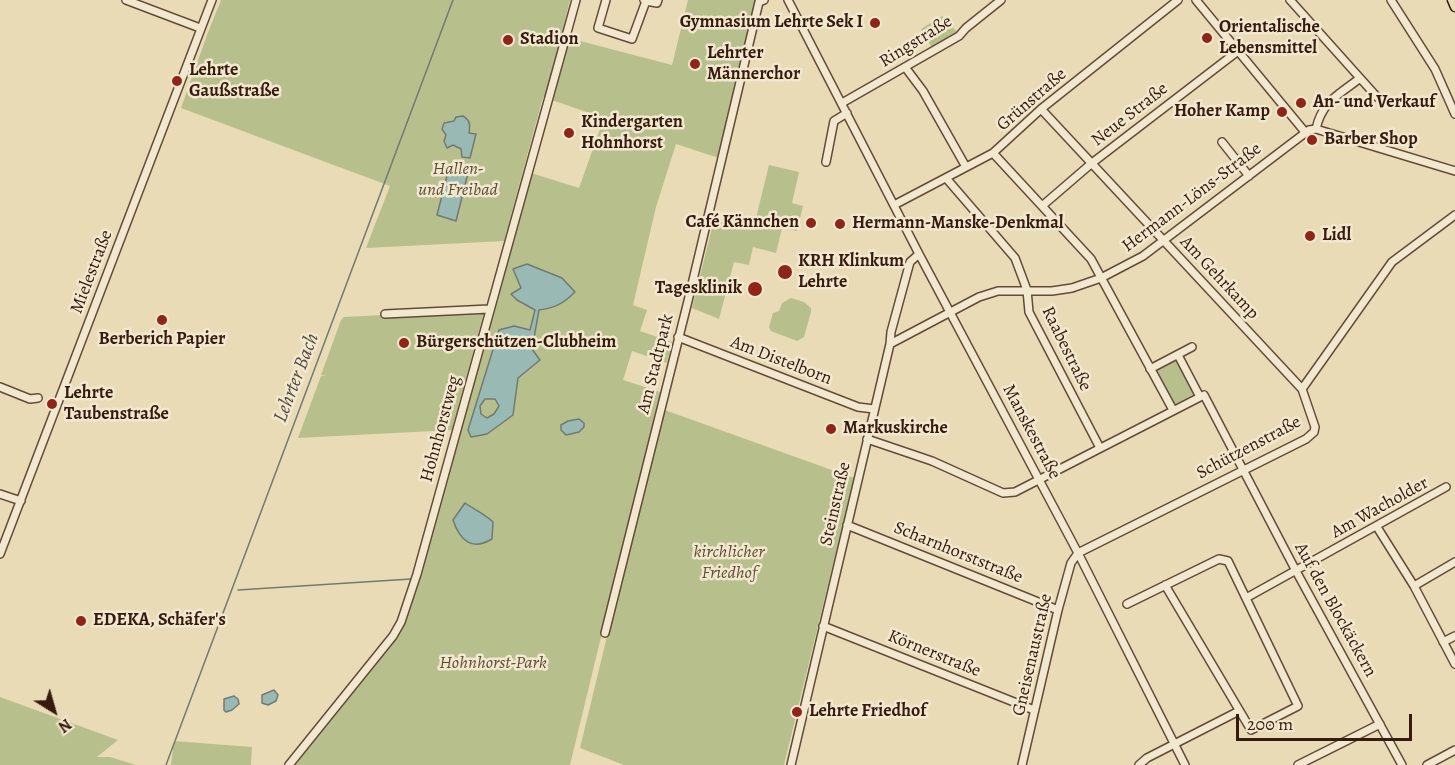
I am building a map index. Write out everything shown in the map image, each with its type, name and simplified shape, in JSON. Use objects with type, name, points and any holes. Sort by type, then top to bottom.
[{"type":"main road","points":[[1452,0],[1455,7]]},
{"type":"street","points":[[126,0],[200,28]]},
{"type":"street","name":"Mielestraße","points":[[0,554],[212,0]]},
{"type":"street","name":"Hohnhorstweg","points":[[290,765],[393,636],[401,622],[417,573],[576,0]]},
{"type":"street","points":[[606,0],[598,28],[632,39],[645,0],[657,3],[658,0]]},
{"type":"street","name":"Am Stadtpark","points":[[605,633],[759,2],[764,0]]},
{"type":"street","name":"Manskestraße","points":[[788,0],[919,254],[1078,553],[1185,765]]},
{"type":"street","name":"Ringstraße","points":[[842,103],[959,36],[1001,0]]},
{"type":"street","name":"Grünstraße","points":[[894,205],[993,153],[1041,109],[1178,0]]},
{"type":"street","points":[[1196,0],[1305,132],[1316,129],[1455,171]]},
{"type":"street","points":[[1290,0],[1377,97]]},
{"type":"street","points":[[1390,0],[1435,69],[1455,114]]},
{"type":"street","name":"Neue Straße","points":[[1042,206],[1092,163],[1238,51]]},
{"type":"street","points":[[905,67],[923,91],[966,167]]},
{"type":"street","points":[[1316,129],[1323,108],[1360,78]]},
{"type":"street","name":"Am Gehrkamp","points":[[1041,109],[1302,389]]},
{"type":"street","points":[[826,162],[834,121],[847,113]]},
{"type":"street","name":"Hermann-Löns-Straße","points":[[890,344],[979,297],[998,291],[1072,288],[1101,278],[1143,256],[1305,132]]},
{"type":"street","points":[[1222,142],[1249,176]]},
{"type":"street","points":[[993,153],[1091,259],[1173,410]]},
{"type":"street","name":"Raabestraße","points":[[946,178],[1015,258],[1027,290],[1029,312],[1100,448]]},
{"type":"street","name":"Schützenstraße","points":[[1078,553],[1306,439],[1314,432],[1315,427],[1302,389],[1392,262],[1455,214]]},
{"type":"street","name":"Steinstraße","points":[[791,765],[891,332],[910,262],[919,254]]},
{"type":"street","points":[[385,314],[489,309]]},
{"type":"street","name":"Am Distelborn","points":[[678,337],[858,407],[874,410]]},
{"type":"street","points":[[1150,369],[1192,347]]},
{"type":"street","name":"Auf den Blockäckern","points":[[1178,355],[1243,470],[1402,765]]},
{"type":"street","points":[[0,387],[30,399],[38,398]]},
{"type":"street","points":[[867,439],[932,461],[1003,493],[1015,492],[1202,396]]},
{"type":"street","name":"Am Wacholder","points":[[1246,598],[1446,488]]},
{"type":"street","points":[[0,494],[21,501]]},
{"type":"street","name":"Scharnhorststraße","points":[[847,525],[1058,610]]},
{"type":"street","points":[[1377,527],[1414,586],[1455,664]]},
{"type":"street","name":"Gneisenaustraße","points":[[1022,765],[1058,610],[1071,563],[1078,553]]},
{"type":"street","points":[[1127,604],[1165,585],[1219,559],[1228,561],[1299,706],[1251,730],[1165,585]]},
{"type":"street","points":[[1414,586],[1455,562]]},
{"type":"street","name":"Körnerstraße","points":[[823,626],[1035,710]]},
{"type":"street","points":[[1443,642],[1455,636]]},
{"type":"street","points":[[1139,765],[1147,758],[1239,711]]},
{"type":"street","points":[[1298,765],[1380,724]]},
{"type":"street","points":[[1427,765],[1455,750]]},
{"type":"green space","points":[[221,0],[570,0],[561,36],[672,65],[688,0],[762,0],[725,160],[676,144],[656,207],[633,305],[647,310],[640,331],[672,342],[667,363],[632,351],[623,380],[660,392],[659,403],[570,765],[292,765],[400,628],[418,577],[487,310],[528,172],[579,188],[604,118],[543,97],[504,241],[366,248],[390,186],[181,108]]},
{"type":"green space","points":[[942,16],[958,33],[932,48],[921,29]]},
{"type":"green space","points":[[769,165],[799,172],[792,203],[803,206],[797,231],[782,228],[776,253],[753,247],[749,265],[734,262],[719,319],[692,308],[714,220],[753,230]]},
{"type":"green space","points":[[791,298],[804,302],[811,308],[804,337],[797,341],[771,331],[769,327],[773,313],[779,311],[782,303]]},
{"type":"green space","points":[[482,310],[484,312],[452,430],[298,438],[321,376],[327,375],[321,375],[344,317]]},
{"type":"green space","points":[[1176,358],[1196,393],[1173,405],[1154,370]]},
{"type":"green space","name":"kirchlicher Friedhof","points":[[662,409],[854,478],[784,765],[624,765],[580,748]]},
{"type":"green space","points":[[0,697],[118,740],[97,757],[110,757],[136,765],[0,765]]},
{"type":"green space","points":[[174,741],[252,747],[251,765],[171,765]]},
{"type":"water","points":[[463,116],[469,123],[469,133],[476,134],[470,158],[462,157],[461,149],[453,145],[447,148],[444,141],[446,135],[442,129],[444,123]]},
{"type":"water","points":[[449,168],[468,173],[456,221],[437,215]]},
{"type":"water","points":[[527,264],[562,278],[575,292],[559,304],[539,310],[532,349],[540,360],[518,378],[513,415],[487,434],[471,437],[468,430],[499,330],[514,326],[530,330],[535,310],[511,294],[521,288],[513,269]],"holes":[[[485,399],[495,399],[499,406],[494,414],[487,418],[481,414],[480,406]]]},
{"type":"water","points":[[579,419],[584,423],[584,427],[579,432],[566,435],[561,430],[561,425]]},
{"type":"water","points":[[465,503],[493,522],[492,539],[473,544],[459,534],[453,520]]},
{"type":"water","points":[[274,690],[278,695],[276,701],[268,705],[262,703],[262,695]]},
{"type":"water","points":[[234,696],[238,699],[239,704],[226,712],[224,699]]},
{"type":"waterway","name":"Lehrter Bach","points":[[166,765],[453,0]]},
{"type":"waterway","points":[[238,590],[411,579]]},
{"type":"place","name":"Gymnasium Lehrte Sek I","points":[[875,23]]},
{"type":"place","name":"Orientalische Lebensmittel","points":[[1207,38]]},
{"type":"place","name":"Stadion","points":[[508,40]]},
{"type":"place","name":"Lehrter Männerchor","points":[[695,64]]},
{"type":"place","name":"Lehrte Gaußstraße","points":[[177,81]]},
{"type":"place","name":"An- und Verkauf","points":[[1301,103]]},
{"type":"place","name":"Hoher Kamp","points":[[1282,112]]},
{"type":"place","name":"Kindergarten Hohnhorst","points":[[569,133]]},
{"type":"place","name":"Barber Shop","points":[[1312,140]]},
{"type":"place","name":"Café Kännchen","points":[[811,223]]},
{"type":"place","name":"Hermann-Manske-Denkmal","points":[[840,224]]},
{"type":"place","name":"Lidl","points":[[1310,236]]},
{"type":"place","name":"KRH Klinkum Lehrte","points":[[785,272]]},
{"type":"place","name":"Tagesklinik","points":[[755,289]]},
{"type":"place","name":"Berberich Papier","points":[[162,320]]},
{"type":"place","name":"Bürgerschützen-Clubheim","points":[[404,343]]},
{"type":"place","name":"Lehrte Taubenstraße","points":[[52,404]]},
{"type":"place","name":"Markuskirche","points":[[831,429]]},
{"type":"place","name":"EDEKA, Schäfer's","points":[[81,621]]},
{"type":"place","name":"Lehrte Friedhof","points":[[797,712]]},
{"type":"park label","name":"Hallen- und Freibad","points":[[458,180]]},
{"type":"park label","name":"Hohnhorst-Park","points":[[493,664]]}]
